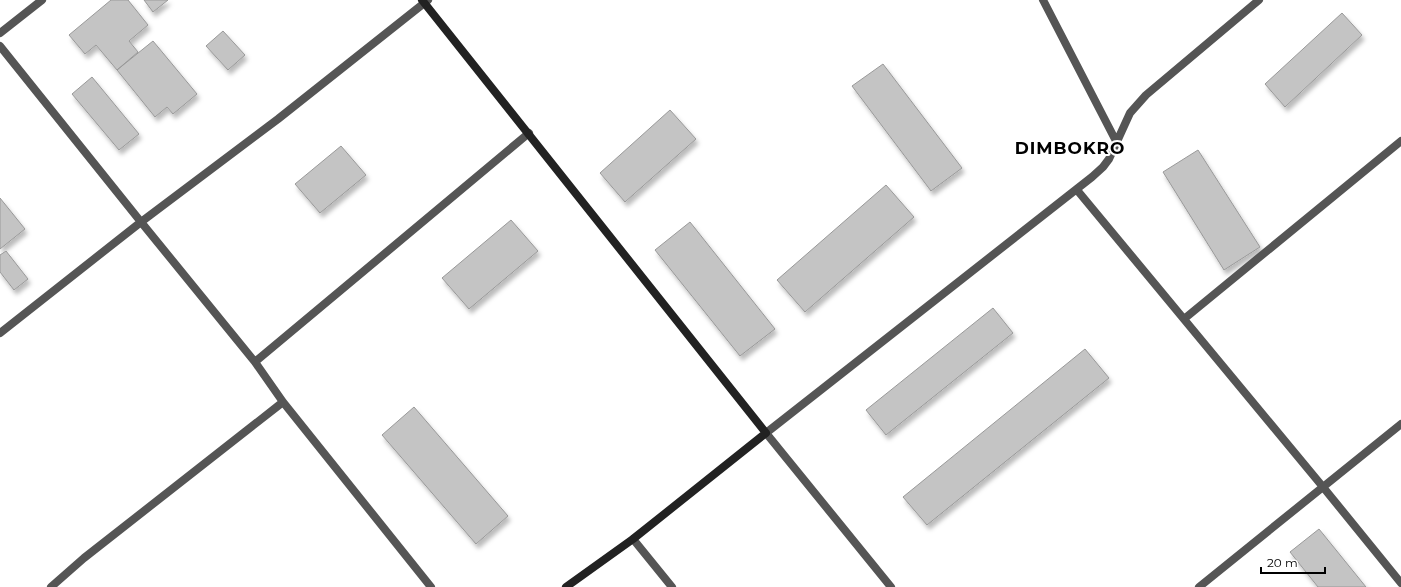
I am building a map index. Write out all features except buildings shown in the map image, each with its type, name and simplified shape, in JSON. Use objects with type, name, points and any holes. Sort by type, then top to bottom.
[{"type":"main road","points":[[425,1],[766,433],[633,539],[566,587]]},
{"type":"street","points":[[0,33],[42,0]]},
{"type":"street","points":[[1043,0],[1117,143]]},
{"type":"street","points":[[891,587],[766,433],[1077,190],[1103,167],[1117,143],[1130,113],[1137,104],[1259,0]]},
{"type":"street","points":[[0,333],[141,222],[278,119],[425,1]]},
{"type":"street","points":[[0,46],[255,362],[283,402],[431,587]]},
{"type":"street","points":[[255,362],[528,133]]},
{"type":"street","points":[[1184,319],[1401,141]]},
{"type":"street","points":[[1077,190],[1401,582]]},
{"type":"street","points":[[51,587],[84,558],[283,402]]},
{"type":"street","points":[[1199,587],[1401,424]]},
{"type":"street","points":[[633,539],[672,587]]},
{"type":"district","name":"DIMBOKRO","points":[[1070,148]]}]
